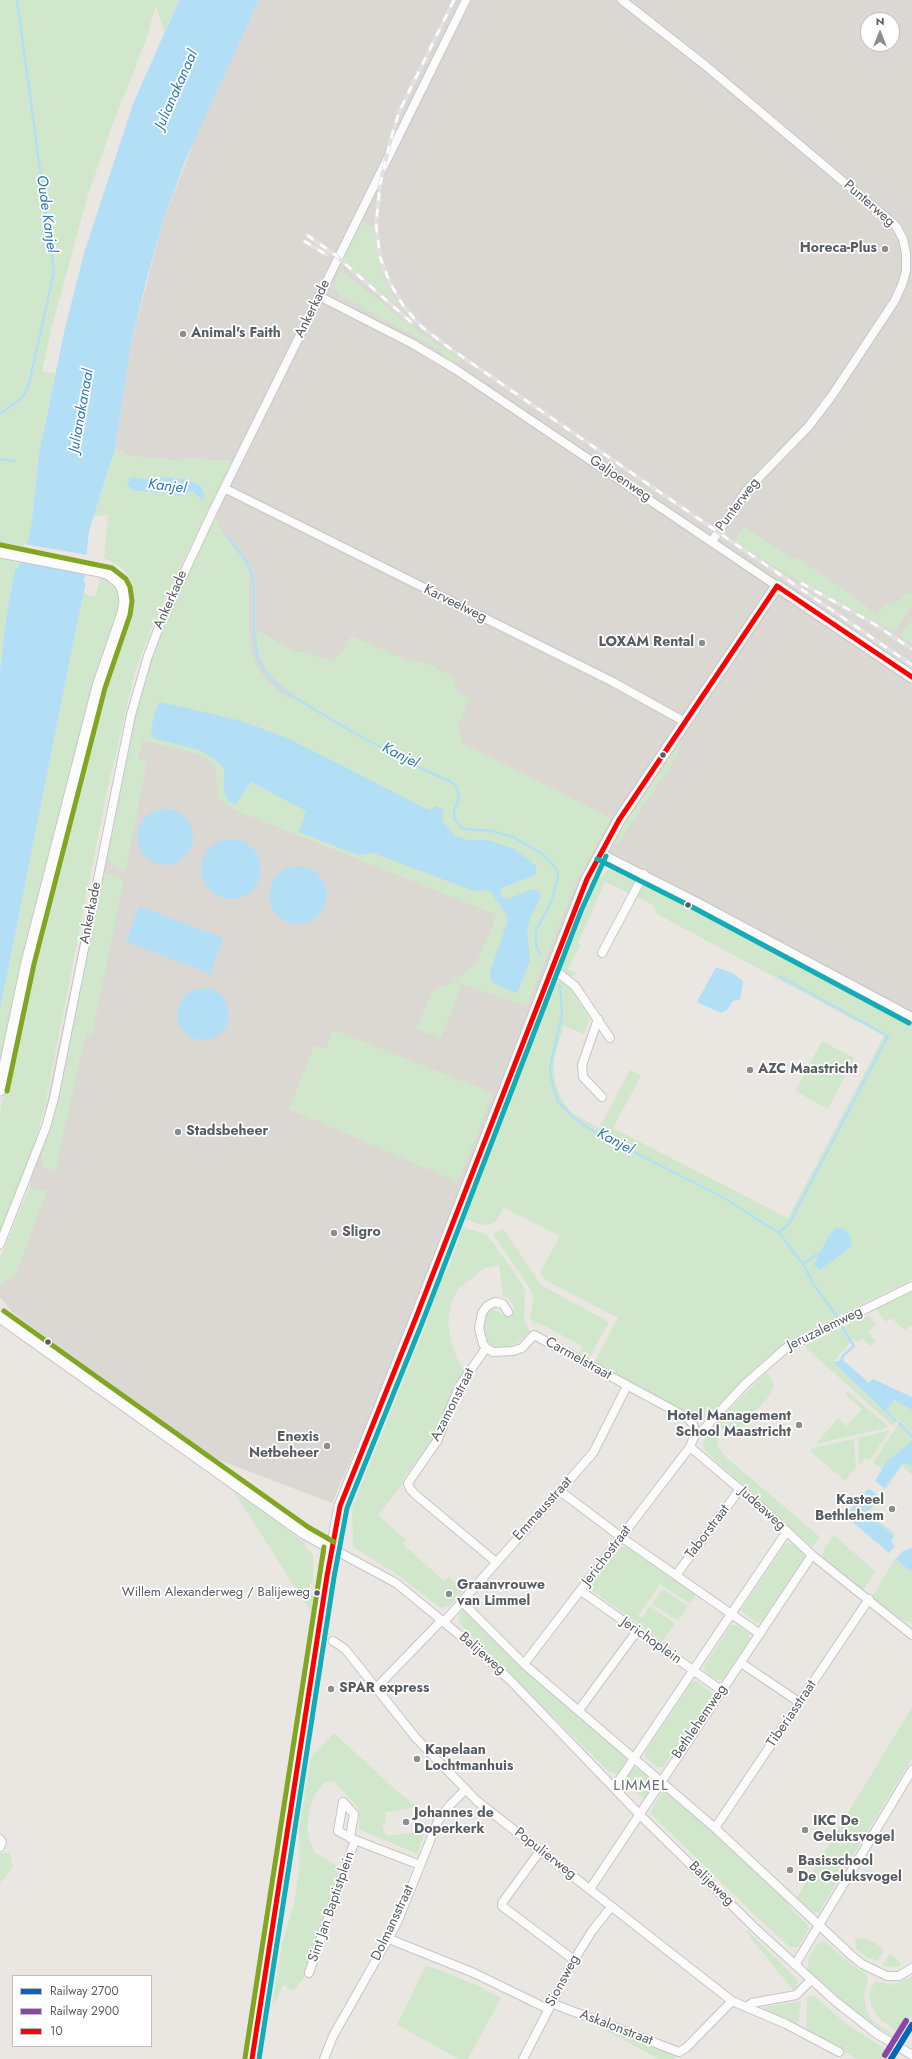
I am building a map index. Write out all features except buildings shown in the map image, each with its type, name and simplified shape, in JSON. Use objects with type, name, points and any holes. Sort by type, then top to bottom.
[{"type":"street","name":"Ankerkade","points":[[0,1244],[46,1127],[54,1098],[127,738],[148,656],[173,593],[466,0]]},
{"type":"street","name":"Punterweg","points":[[622,0],[706,66],[896,226],[903,239],[906,253],[906,271],[902,285],[894,302],[831,397],[808,427],[746,491],[712,541]]},
{"type":"street","name":"Galjoenweg","points":[[319,296],[413,344],[449,366],[712,541],[912,677]]},
{"type":"street","name":"Karveelweg","points":[[224,488],[613,682],[685,722]]},
{"type":"street","points":[[0,1090],[28,962],[93,704],[124,607],[123,590],[120,583],[115,578],[100,571],[3,552]]},
{"type":"street","points":[[252,2059],[332,1548],[340,1506],[415,1320],[575,908],[600,853],[619,820],[777,586]]},
{"type":"street","points":[[600,853],[644,874],[912,1017]]},
{"type":"street","points":[[602,953],[644,874]]},
{"type":"street","points":[[552,968],[575,986],[610,1038]]},
{"type":"street","points":[[598,1019],[582,1065],[583,1077],[602,1097]]},
{"type":"street","name":"Jeruzalemweg","points":[[695,1434],[704,1430],[744,1385],[786,1348],[912,1286]]},
{"type":"street","points":[[486,1348],[483,1344],[479,1328],[482,1313],[487,1306],[495,1302],[503,1304],[508,1312]]},
{"type":"street","name":"Balijeweg","points":[[0,1317],[304,1533],[396,1583],[443,1621],[511,1681],[639,1814],[811,1980],[864,2025],[912,2055]]},
{"type":"street","name":"Carmelstraat","points":[[486,1348],[493,1352],[513,1351],[522,1348],[534,1335],[627,1386]]},
{"type":"street","name":"Azamonstraat","points":[[486,1348],[459,1387],[437,1441],[408,1483],[410,1489],[496,1562]]},
{"type":"street","points":[[627,1386],[686,1417],[693,1424],[695,1434],[690,1447]]},
{"type":"street","name":"Emmausstraat","points":[[376,1688],[462,1602],[593,1453],[627,1386]]},
{"type":"street","name":"Judeaweg","points":[[690,1447],[740,1489],[787,1531],[812,1556],[869,1599],[912,1635]]},
{"type":"street","name":"Jerichostraat","points":[[524,1664],[690,1447]]},
{"type":"street","name":"Taborstraat","points":[[676,1575],[740,1489]]},
{"type":"street","points":[[560,1491],[621,1537],[760,1634]]},
{"type":"street","points":[[614,1788],[635,1759],[787,1531]]},
{"type":"street","name":"Bethlehemweg","points":[[590,1889],[660,1781],[812,1556]]},
{"type":"street","name":"Jerichoplein","points":[[581,1591],[721,1690]]},
{"type":"street","name":"Tiberiasstraat","points":[[715,1828],[869,1599]]},
{"type":"street","name":"Balijeweg","points":[[462,1602],[524,1664],[715,1828],[851,1956],[875,1971],[893,1976],[904,1974],[912,1968]]},
{"type":"street","points":[[579,1710],[637,1630]]},
{"type":"street","name":"Populierweg","points":[[333,1641],[345,1649],[416,1738],[464,1790],[732,2001],[786,2024],[839,2052]]},
{"type":"street","points":[[741,1663],[799,1702]]},
{"type":"street","points":[[795,1965],[912,1770]]},
{"type":"street","name":"Dolmansstraat","points":[[324,2059],[333,2036],[389,1939],[438,1820],[464,1790]]},
{"type":"street","points":[[0,1839],[2,1842],[0,1847]]},
{"type":"street","name":"Sint Jan Baptistplein","points":[[309,1973],[353,1839],[420,1865]]},
{"type":"street","points":[[540,1851],[502,1903],[502,1906],[574,1960]]},
{"type":"street","name":"Sionsweg","points":[[523,2059],[574,1960],[592,1931],[611,1907]]},
{"type":"street","name":"Askalonstraat","points":[[389,1939],[474,1973],[549,2006],[678,2052],[686,2048],[732,2001]]},
{"type":"street","points":[[746,2008],[752,2004],[796,1996],[811,1980]]},
{"type":"shaded area","points":[[259,0],[912,0],[912,1019],[598,846],[570,905],[381,1390],[332,1503],[214,1458],[115,1389],[12,1312],[0,1297],[0,1275],[29,1188],[105,823],[234,461],[184,459],[182,461],[130,456],[115,449],[131,344],[163,221],[202,121]]},
{"type":"green space","points":[[0,0],[179,0],[164,32],[156,5],[146,40],[113,123],[88,195],[51,330],[42,371],[55,373],[39,453],[32,520],[28,541],[17,569],[15,570],[6,618],[0,672]]},
{"type":"green space","points":[[361,221],[374,228],[378,255],[384,277],[398,306],[342,259]]},
{"type":"green space","points":[[339,269],[422,334],[462,360],[451,361],[442,356],[442,351],[345,298],[342,300],[334,286]]},
{"type":"green space","points":[[115,449],[130,456],[182,461],[184,459],[234,461],[231,463],[153,624],[135,672],[107,791],[45,1106],[33,1151],[0,1232],[0,1113],[23,990],[83,756],[103,705],[119,646],[133,604],[132,584],[128,575],[121,567],[104,558],[108,515],[94,516]],"holes":[[[166,477],[185,479],[202,488],[203,493],[193,491],[181,496],[161,492],[132,491],[129,486],[130,478],[150,480]]]},
{"type":"green space","points":[[215,517],[225,537],[238,549],[249,568],[249,628],[251,654],[257,667],[266,680],[279,692],[290,699],[294,695],[271,677],[258,655],[256,629],[295,652],[306,652],[324,659],[333,660],[345,649],[351,636],[409,661],[424,662],[455,678],[455,685],[458,692],[470,699],[458,724],[462,743],[611,818],[576,883],[527,1006],[462,984],[441,1038],[416,1029],[433,990],[456,982],[450,980],[458,978],[476,964],[497,915],[232,809],[218,797],[215,765],[208,759],[198,754],[143,740],[138,759],[147,762],[125,872],[111,863],[104,851],[141,680],[175,595]],"holes":[[[160,702],[242,721],[289,739],[427,809],[444,810],[442,815],[443,823],[455,836],[468,840],[487,840],[514,849],[513,882],[501,889],[500,896],[508,899],[513,898],[539,903],[532,913],[527,930],[530,960],[518,991],[506,928],[508,920],[505,912],[491,892],[486,890],[474,891],[373,853],[358,855],[299,832],[306,811],[251,781],[236,804],[225,779],[224,769],[213,758],[196,749],[155,739]]]},
{"type":"green space","points":[[743,526],[792,558],[797,558],[859,600],[876,615],[885,605],[898,602],[907,593],[912,593],[912,604],[895,632],[782,571],[734,541]]},
{"type":"green space","points":[[101,576],[113,582],[119,596],[119,603],[88,704],[66,787],[0,1069],[0,1010],[83,593],[95,597]]},
{"type":"green space","points":[[912,620],[912,644],[900,636]]},
{"type":"green space","points":[[681,739],[678,755],[616,846],[615,842],[617,833]]},
{"type":"green space","points":[[614,868],[669,893],[912,1022],[912,1279],[789,1340],[759,1364],[707,1417],[701,1418],[594,1363],[618,1318],[545,1280],[540,1272],[560,1236],[504,1208],[495,1222],[488,1225],[479,1224],[465,1219],[555,981],[562,980],[567,983],[588,1016],[589,1022],[584,1034],[564,1026],[554,1058],[556,1085],[562,1100],[572,1113],[599,1128],[630,1070],[641,1076],[613,1128],[788,1218],[884,1036],[657,914],[653,905],[605,882],[578,943],[581,944],[568,969],[577,974],[572,976],[564,973],[561,968],[598,879],[609,869]],"holes":[[[829,1236],[852,1246],[815,1262]]]},
{"type":"green space","points":[[108,874],[124,879],[92,1035],[86,1033],[55,1172],[43,1166],[41,1156],[56,1095],[99,878]]},
{"type":"green space","points":[[333,1030],[493,1093],[458,1182],[289,1109],[314,1046],[326,1049]]},
{"type":"green space","points":[[822,1041],[854,1058],[828,1109],[795,1091]]},
{"type":"green space","points":[[29,1188],[47,1191],[16,1274],[0,1285],[0,1259]]},
{"type":"green space","points":[[463,1227],[487,1235],[525,1289],[524,1319],[530,1332],[517,1343],[507,1347],[499,1348],[490,1346],[486,1339],[483,1331],[483,1321],[486,1313],[493,1309],[504,1315],[510,1315],[514,1312],[514,1305],[509,1299],[503,1296],[499,1265],[485,1268],[458,1289],[451,1304],[448,1320],[451,1341],[458,1361],[465,1370],[452,1393],[434,1438],[403,1479],[404,1482],[378,1515],[406,1540],[403,1544],[444,1581],[449,1577],[464,1590],[449,1606],[441,1608],[395,1573],[353,1547],[352,1508],[428,1319],[437,1286],[449,1267]]},
{"type":"green space","points":[[503,1228],[541,1285],[609,1322],[588,1360],[579,1355],[582,1346],[537,1322],[535,1325],[530,1319],[533,1299],[531,1290],[493,1234]]},
{"type":"green space","points":[[912,1288],[912,1326],[908,1327],[907,1332],[891,1318],[886,1322],[876,1310],[877,1307]]},
{"type":"green space","points":[[868,1315],[876,1323],[868,1333],[876,1341],[871,1346],[862,1338],[857,1342],[853,1339],[833,1362],[895,1422],[893,1426],[804,1346]]},
{"type":"green space","points":[[767,1372],[774,1384],[771,1394],[736,1433],[716,1427],[717,1421]]},
{"type":"green space","points":[[847,1391],[889,1427],[816,1444],[838,1418],[847,1426],[862,1409],[845,1394]]},
{"type":"green space","points":[[893,1400],[912,1409],[912,1441],[887,1462],[883,1470],[873,1462],[900,1422],[887,1409]]},
{"type":"green space","points":[[890,1430],[869,1461],[865,1458],[859,1465],[858,1438]]},
{"type":"green space","points":[[707,1434],[717,1437],[718,1447],[728,1459],[820,1537],[812,1547],[705,1451],[703,1442]]},
{"type":"green space","points":[[854,1439],[856,1468],[845,1481],[810,1451],[813,1448]]},
{"type":"green space","points":[[903,1463],[912,1466],[912,1475],[902,1466],[869,1514],[895,1533],[893,1535],[866,1514]]},
{"type":"green space","points":[[230,1486],[306,1544],[304,1546],[313,1554],[313,1583],[310,1583],[309,1592],[313,1593],[313,1615]]},
{"type":"green space","points":[[834,1535],[876,1572],[863,1590],[822,1556],[824,1549]]},
{"type":"green space","points":[[791,1543],[804,1554],[804,1560],[762,1621],[757,1623],[742,1612],[742,1608],[785,1544]]},
{"type":"green space","points":[[621,1547],[626,1547],[696,1595],[690,1604],[660,1584],[638,1616],[642,1618],[650,1606],[675,1624],[663,1641],[590,1589],[590,1585]]},
{"type":"green space","points":[[895,1559],[912,1572],[912,1622],[903,1621],[872,1597]]},
{"type":"green space","points":[[662,1589],[688,1606],[678,1621],[652,1604]]},
{"type":"green space","points":[[464,1609],[626,1754],[626,1764],[618,1774],[608,1771],[459,1623],[459,1615]]},
{"type":"green space","points":[[731,1625],[737,1625],[750,1634],[750,1640],[723,1679],[716,1680],[705,1672],[703,1668]]},
{"type":"green space","points":[[696,1681],[711,1692],[712,1696],[663,1767],[657,1767],[646,1758],[645,1752],[692,1682]]},
{"type":"green space","points":[[912,1707],[912,1758],[819,1912],[814,1913],[797,1897]]},
{"type":"green space","points":[[334,1733],[397,1791],[418,1807],[385,1812],[386,1822],[382,1823],[384,1832],[387,1836],[421,1832],[424,1835],[417,1854],[359,1829],[359,1809],[334,1781],[324,1783],[315,1794],[309,1812],[307,1825],[309,1837],[314,1852],[341,1868],[305,1976],[293,1991],[283,1985],[278,1998],[272,2005],[282,1944],[294,1903],[299,1870],[299,1828],[311,1757]]},
{"type":"green space","points":[[640,1767],[650,1777],[651,1784],[649,1793],[644,1799],[624,1780],[631,1770]]},
{"type":"green space","points":[[665,1787],[788,1903],[792,1910],[808,1925],[809,1929],[798,1947],[790,1947],[650,1813]]},
{"type":"green space","points":[[0,1853],[10,1853],[13,1867],[0,1883]]},
{"type":"green space","points":[[747,1930],[797,1979],[798,1983],[796,1989],[793,1990],[746,1932]]},
{"type":"green space","points":[[858,1938],[868,1939],[883,1948],[884,1952],[877,1961],[868,1958],[856,1949],[855,1941]]},
{"type":"green space","points":[[824,1941],[851,1964],[867,1975],[868,1980],[864,1995],[866,2008],[871,2020],[899,2038],[897,2040],[861,2016],[807,1971],[809,1957],[818,1943]]},
{"type":"green space","points":[[890,1953],[900,1962],[900,1966],[890,1967],[882,1965]]},
{"type":"green space","points":[[426,1965],[476,1985],[501,1998],[468,2059],[459,2059],[397,2025]]},
{"type":"green space","points":[[912,1977],[912,2016],[901,2035],[880,2019],[872,2008],[869,1994],[875,1981],[892,1985]]},
{"type":"green space","points":[[814,1996],[848,2025],[888,2051],[883,2059],[857,2059],[809,2031],[806,2026],[807,1998]]},
{"type":"green space","points":[[801,2001],[798,2025],[796,2026],[763,2012],[764,2007]]},
{"type":"green space","points":[[594,2024],[676,2056],[674,2059],[659,2059]]},
{"type":"water","name":"Julianakanaal","points":[[179,0],[259,0],[185,161],[163,221],[146,282],[131,344],[115,449],[89,531],[84,582],[86,583],[0,1010],[0,672],[6,618],[15,569],[17,569],[28,541],[32,520],[39,453],[65,328],[84,253],[133,104]]},
{"type":"water","points":[[133,477],[150,480],[166,477],[185,479],[198,484],[202,488],[205,496],[203,501],[193,491],[181,496],[161,492],[132,491],[129,486],[127,486],[129,478]]},
{"type":"water","points":[[160,702],[242,721],[289,739],[427,809],[431,810],[435,806],[444,809],[442,815],[443,823],[455,836],[468,840],[487,840],[514,849],[529,860],[536,866],[536,873],[503,887],[499,893],[503,898],[508,899],[533,889],[540,892],[540,899],[532,913],[527,930],[530,960],[518,991],[515,993],[491,982],[490,972],[508,920],[505,912],[491,892],[486,890],[474,891],[373,853],[358,855],[299,832],[306,811],[251,782],[236,804],[233,804],[227,800],[224,791],[224,769],[213,758],[196,749],[155,739],[152,736],[151,730],[155,711]]},
{"type":"water","points":[[159,809],[171,809],[181,813],[189,821],[193,831],[193,843],[189,853],[181,861],[171,865],[159,865],[149,861],[141,853],[137,843],[137,831],[141,821],[149,813]]},
{"type":"water","points":[[225,839],[237,839],[248,844],[256,852],[261,863],[259,881],[248,894],[237,899],[225,899],[214,894],[206,886],[201,875],[201,863],[206,852],[214,844]]},
{"type":"water","points":[[292,866],[304,866],[319,874],[327,889],[327,901],[319,916],[304,924],[292,924],[277,916],[269,901],[269,889],[277,874]]},
{"type":"water","points":[[139,906],[223,938],[210,974],[126,941]]},
{"type":"water","points":[[716,967],[732,973],[743,982],[739,1000],[733,1001],[727,1010],[721,1013],[697,1002]]},
{"type":"water","points":[[203,988],[213,990],[221,996],[227,1004],[229,1014],[227,1024],[221,1032],[213,1038],[203,1040],[193,1038],[185,1032],[179,1024],[177,1014],[179,1004],[185,996],[193,990]]},
{"type":"water","points":[[836,1228],[843,1228],[849,1234],[852,1246],[820,1270],[814,1265],[815,1262],[829,1235]]},
{"type":"water","points":[[843,1360],[869,1383],[873,1379],[912,1397],[912,1410],[894,1400],[885,1412],[833,1362]]},
{"type":"water","points":[[912,1441],[912,1466],[903,1463],[867,1513],[894,1536],[891,1542],[895,1546],[889,1553],[845,1516],[875,1481],[886,1462]]},
{"type":"water","points":[[912,1548],[912,1572],[895,1559],[903,1551]]},
{"type":"pier","points":[[24,544],[88,555],[87,574],[19,559]]},
{"type":"pier","points":[[875,1481],[885,1489],[879,1496],[868,1488]]},
{"type":"waterway","name":"Oude Kanjel","points":[[0,414],[23,397],[29,384],[54,272],[17,0]]},
{"type":"waterway","name":"Kanjel","points":[[0,459],[15,461]]},
{"type":"waterway","name":"Kanjel","points":[[227,536],[246,561],[252,574],[254,587],[254,636],[258,658],[263,669],[282,690],[349,730],[416,766],[451,782],[456,786],[459,797],[454,812],[454,819],[461,827],[466,829],[492,831],[513,837],[541,853],[555,867],[558,873],[557,882],[551,902],[536,930],[536,946],[540,954]]},
{"type":"waterway","name":"Kanjel","points":[[779,976],[888,1036],[790,1222],[779,1233]]},
{"type":"waterway","name":"Kanjel","points":[[560,986],[562,1015],[550,1067],[552,1083],[558,1101],[574,1118],[595,1132],[724,1198],[779,1233],[803,1264],[814,1285],[838,1318]]},
{"type":"waterway","points":[[803,1264],[824,1250]]},
{"type":"waterway","name":"Kanjel","points":[[840,1324],[854,1346],[843,1356],[840,1364]]},
{"type":"waterway","points":[[884,1409],[896,1421]]},
{"type":"waterway","points":[[899,1423],[912,1436]]},
{"type":"railway","points":[[454,0],[399,112],[380,185],[376,224],[380,257],[390,283],[404,307],[422,327],[448,347],[912,665]]},
{"type":"railway","points":[[307,235],[334,254],[412,323]]},
{"type":"railway","points":[[304,241],[327,255]]},
{"type":"railway","points":[[801,583],[871,622],[912,649]]},
{"type":"rail line","name":"2900","points":[[885,2055],[906,2021]]},
{"type":"rail line","name":"2700","points":[[891,2059],[912,2025]]},
{"type":"transit line","points":[[1,545],[112,568],[126,579],[130,587],[132,601],[130,615],[105,688],[34,964],[7,1091]]},
{"type":"transit line","name":"10","points":[[777,586],[912,677]]},
{"type":"transit line","name":"10","points":[[252,2059],[327,1576],[340,1506],[415,1320],[587,879],[619,820],[777,586]]},
{"type":"transit line","points":[[259,2059],[334,1577],[347,1508],[422,1323],[581,911],[606,856]]},
{"type":"transit line","points":[[597,859],[692,907],[909,1023]]},
{"type":"transit line","points":[[4,1311],[308,1527],[334,1542]]},
{"type":"transit line","points":[[245,2058],[324,1547]]},
{"type":"place","name":"Horeca-Plus","points":[[885,249]]},
{"type":"place","name":"Animal's Faith","points":[[183,334]]},
{"type":"place","name":"LOXAM Rental","points":[[702,643]]},
{"type":"place","name":"AZC Maastricht","points":[[750,1070]]},
{"type":"place","name":"Stadsbeheer","points":[[178,1132]]},
{"type":"place","name":"Sligro","points":[[334,1233]]},
{"type":"place","name":"Hotel Management School Maastricht","points":[[799,1425]]},
{"type":"place","name":"Enexis Netbeheer","points":[[327,1446]]},
{"type":"place","name":"Kasteel Bethlehem","points":[[892,1509]]},
{"type":"place","name":"Willem Alexanderweg / Balijeweg","points":[[317,1593]]},
{"type":"place","name":"Graanvrouwe van Limmel","points":[[449,1594]]},
{"type":"place","name":"SPAR express","points":[[331,1689]]},
{"type":"place","name":"Kapelaan Lochtmanhuis","points":[[417,1759]]},
{"type":"place","name":"Johannes de Doperkerk","points":[[406,1822]]},
{"type":"place","name":"IKC De Geluksvogel","points":[[805,1830]]},
{"type":"place","name":"Basisschool De Geluksvogel","points":[[790,1870]]},
{"type":"district","name":"LIMMEL","points":[[641,1786]]}]
